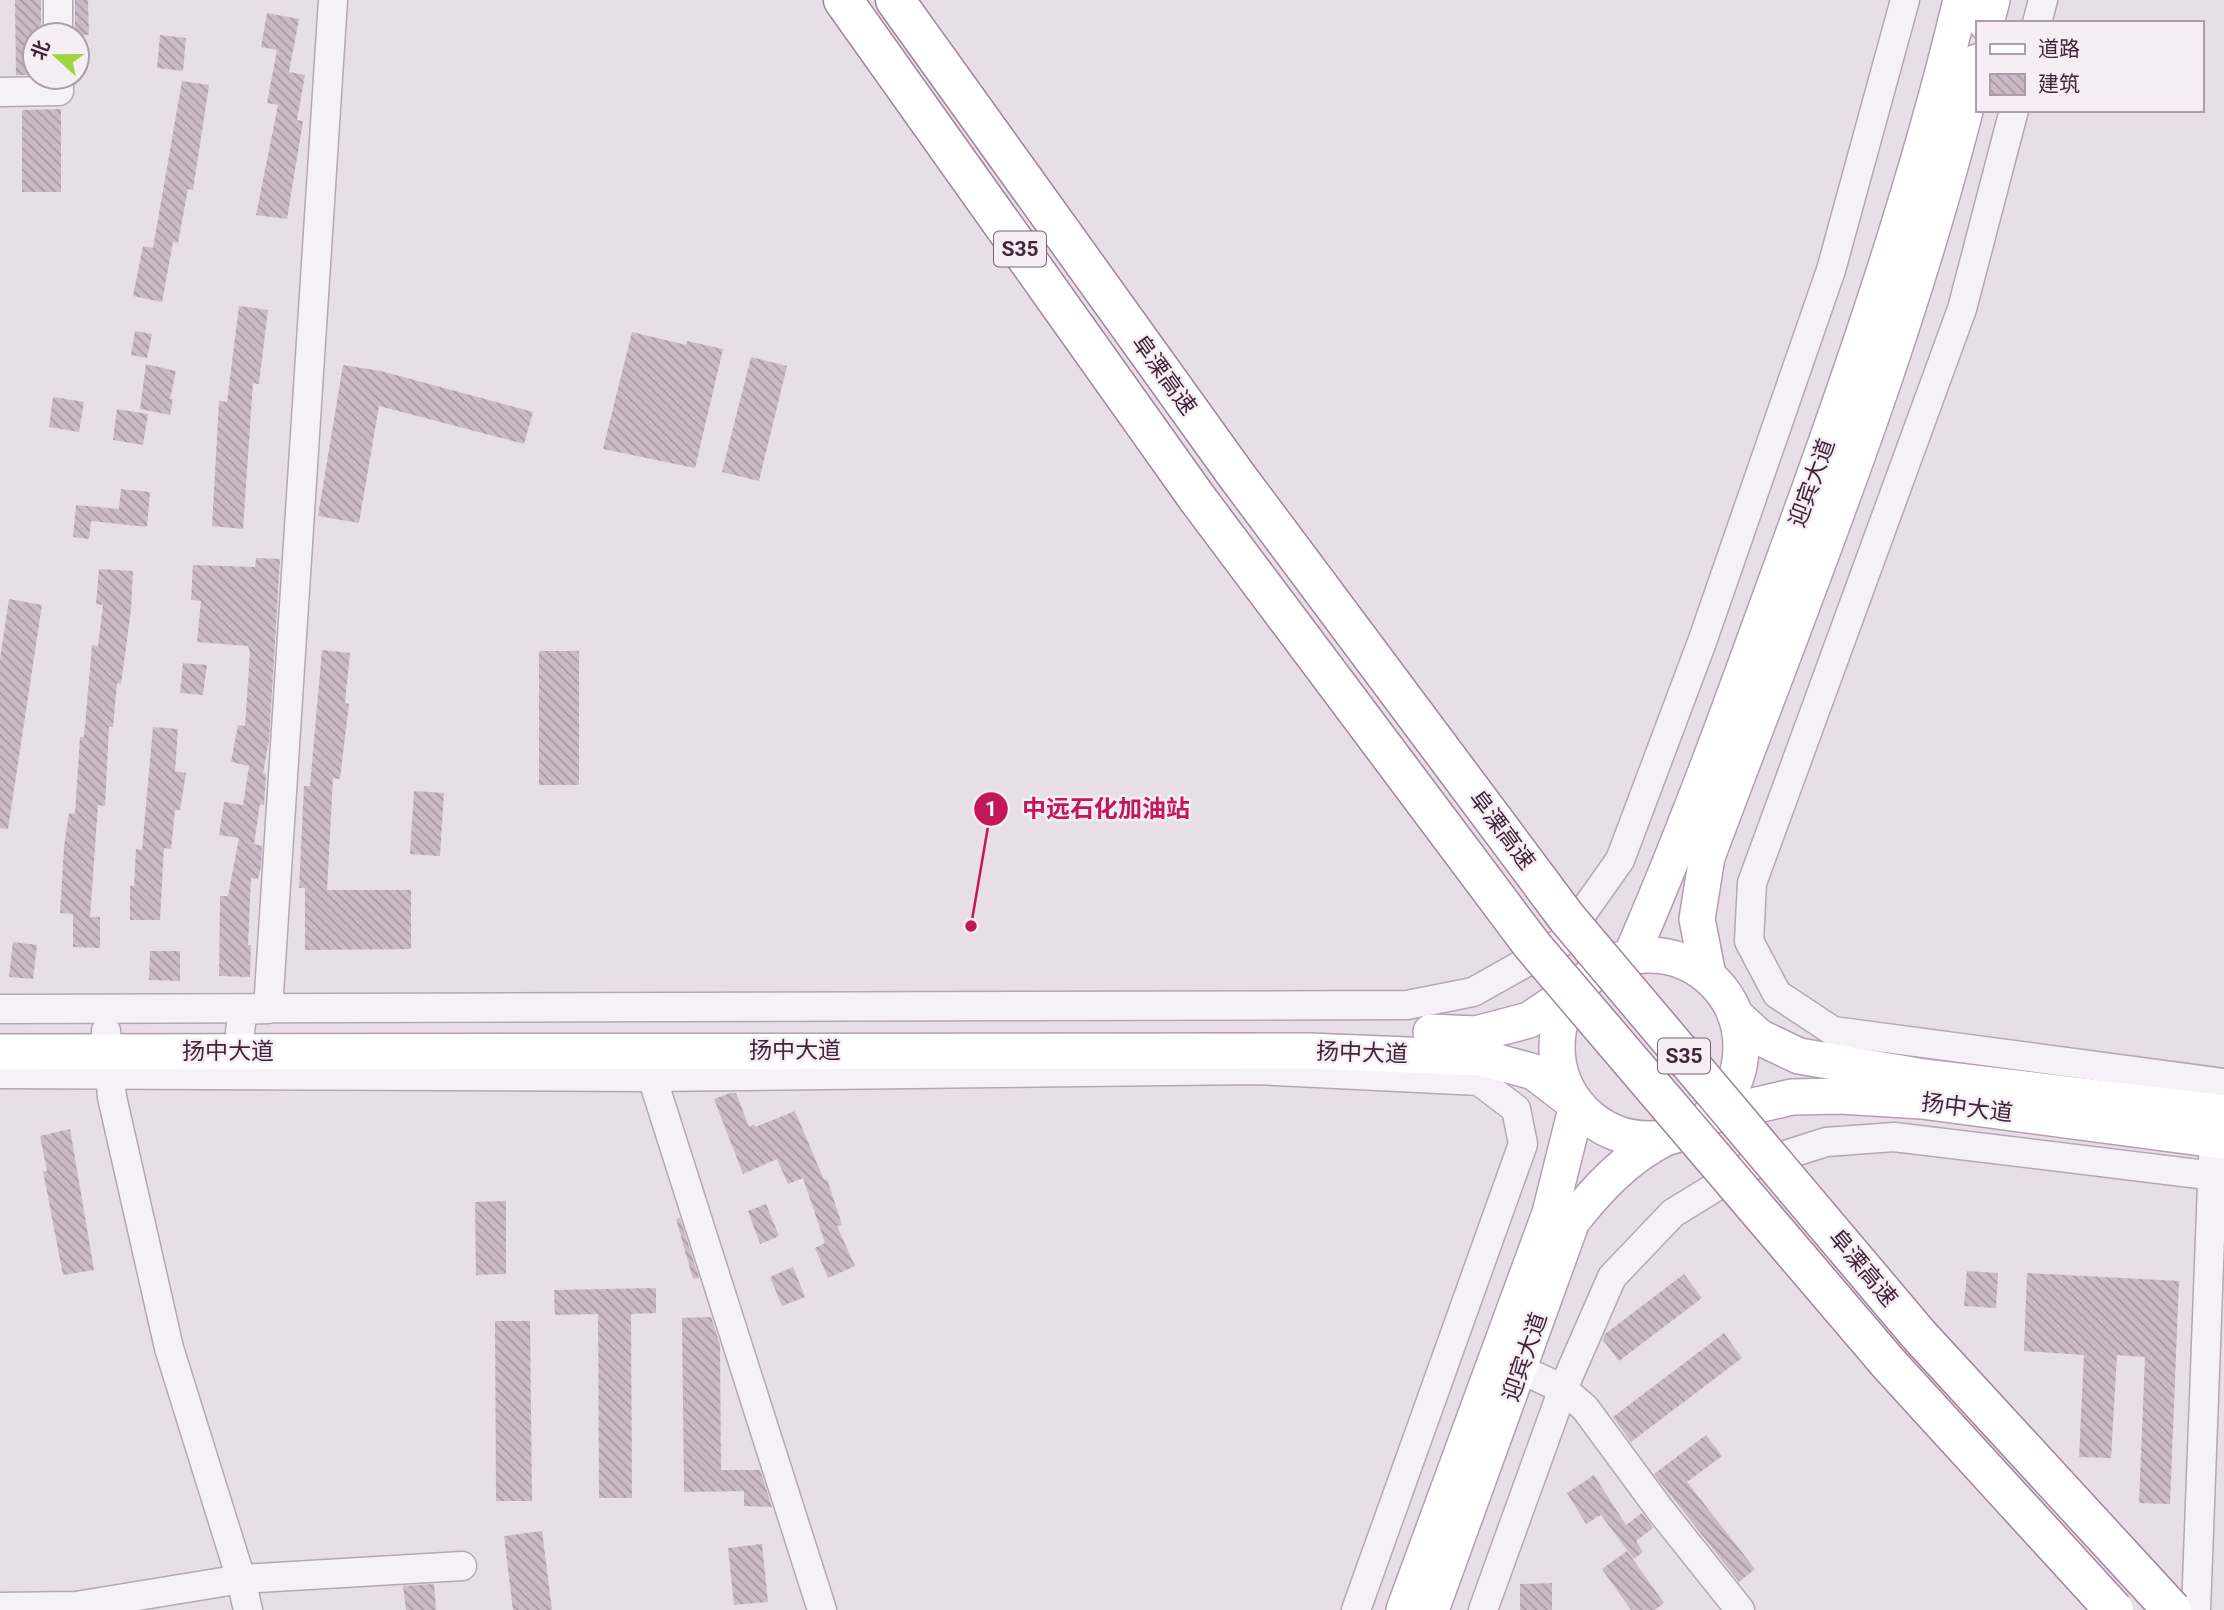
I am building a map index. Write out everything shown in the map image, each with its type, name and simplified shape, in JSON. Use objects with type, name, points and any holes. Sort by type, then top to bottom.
[{"type":"highway","name":"阜溧高速","points":[[843,0],[1197,499],[1532,945],[1889,1364],[2114,1610]]},
{"type":"highway","name":"阜溧高速","points":[[895,0],[1234,472],[1567,918],[1919,1335],[2172,1610]]},
{"type":"main road","name":"迎宾大道","points":[[1631,956],[1680,844],[1857,359],[1934,113],[1961,0]]},
{"type":"main road","points":[[1987,21],[1992,0]]},
{"type":"main road","name":"迎宾大道","points":[[1708,975],[1697,919],[1707,857],[1889,370],[1964,118],[1976,66]]},
{"type":"main road","points":[[1662,955],[1686,962],[1708,975],[1725,993],[1736,1016],[1741,1042],[1738,1069],[1728,1095],[1710,1115],[1689,1130],[1665,1138],[1640,1139],[1616,1134],[1595,1122],[1577,1105],[1561,1077],[1556,1046],[1562,1015],[1577,988],[1601,967],[1631,956],[1662,955]]},
{"type":"main road","name":"扬中大道","points":[[0,1031],[107,1052],[240,1032],[1313,1028],[1476,1034],[1529,1020],[1577,988]]},
{"type":"main road","name":"扬中大道","points":[[1736,1016],[1759,1037],[1798,1056],[2221,1131]]},
{"type":"main road","name":"扬中大道","points":[[0,1052],[1308,1051],[1483,1058],[1534,1072],[1577,1105]]},
{"type":"main road","name":"扬中大道","points":[[1710,1115],[1792,1097],[1841,1097],[1922,1101],[2221,1131]]},
{"type":"main road","name":"迎宾大道","points":[[1404,1610],[1550,1213],[1577,1105]]},
{"type":"main road","name":"迎宾大道","points":[[1431,1610],[1572,1221],[1598,1187],[1640,1151],[1665,1138]]},
{"type":"street","points":[[58,0],[58,21]]},
{"type":"street","points":[[268,1009],[333,0]]},
{"type":"street","points":[[0,1009],[1407,1005],[1472,992],[1562,943],[1620,860],[1702,642],[1831,270],[1905,0]]},
{"type":"street","points":[[2038,21],[2043,0]]},
{"type":"street","points":[[0,92],[59,91]]},
{"type":"street","points":[[2013,112],[1962,309],[1752,883],[1749,941],[1777,994],[1833,1031],[2224,1083]]},
{"type":"street","points":[[240,1032],[243,1010],[268,1009]]},
{"type":"street","points":[[0,1074],[107,1052],[653,1077],[1256,1070],[1479,1081],[1516,1109],[1523,1144],[1356,1610]]},
{"type":"street","points":[[107,1052],[169,1348],[241,1579],[247,1610]]},
{"type":"street","points":[[653,1077],[822,1610]]},
{"type":"street","points":[[2196,1610],[2221,1131]]},
{"type":"street","points":[[1483,1610],[1563,1389],[1612,1277],[1673,1213],[1748,1167],[1826,1142],[1894,1137],[2218,1176]]},
{"type":"street","points":[[1520,1369],[1563,1389],[1585,1408],[1661,1511],[1740,1610]]},
{"type":"street","points":[[0,1606],[76,1606],[241,1579],[462,1566]]},
{"type":"building","points":[[15,0],[41,0],[41,21],[21,21],[21,75],[16,75]]},
{"type":"building","points":[[75,0],[88,0],[89,21],[75,21]]},
{"type":"building","points":[[267,13],[299,19],[289,72],[305,75],[297,120],[303,121],[287,219],[256,215],[278,105],[267,103],[277,50],[261,47]]},
{"type":"building","points":[[160,35],[186,38],[183,71],[157,68]]},
{"type":"building","points":[[182,81],[209,85],[193,190],[188,189],[178,243],[173,242],[162,302],[133,296],[143,246],[153,248]]},
{"type":"building","points":[[61,109],[61,192],[22,192],[22,110]]},
{"type":"building","points":[[239,306],[268,310],[259,384],[253,383],[243,529],[212,526],[219,401],[227,402]]},
{"type":"building","points":[[135,331],[152,334],[147,358],[131,355]]},
{"type":"building","points":[[632,332],[686,345],[687,341],[723,349],[695,468],[603,449]]},
{"type":"building","points":[[751,357],[787,366],[759,481],[722,472]]},
{"type":"building","points":[[146,364],[176,371],[170,399],[173,399],[170,415],[140,409]]},
{"type":"building","points":[[343,365],[381,371],[533,412],[524,444],[379,406],[359,523],[318,516]]},
{"type":"building","points":[[53,397],[84,402],[79,432],[49,427]]},
{"type":"building","points":[[117,409],[148,414],[143,445],[113,440]]},
{"type":"building","points":[[121,489],[150,492],[147,527],[91,521],[89,539],[73,537],[76,505],[119,509]]},
{"type":"building","points":[[256,558],[280,559],[269,740],[263,773],[266,774],[264,805],[260,804],[254,844],[262,846],[261,867],[258,879],[251,878],[248,945],[251,945],[250,977],[219,976],[220,896],[228,896],[239,838],[219,835],[224,802],[243,805],[249,766],[231,762],[238,725],[245,726],[250,652],[248,646],[197,642],[201,601],[191,600],[193,565],[255,567]]},
{"type":"building","points":[[99,569],[133,571],[131,610],[121,684],[117,683],[113,727],[109,727],[105,806],[98,805],[90,917],[100,917],[100,948],[73,947],[73,914],[60,913],[64,847],[69,813],[75,814],[80,737],[84,737],[92,645],[98,646],[103,605],[96,604]]},
{"type":"building","points":[[9,599],[42,605],[8,829],[0,828],[0,659]]},
{"type":"building","points":[[322,650],[350,653],[345,703],[349,704],[340,779],[333,778],[327,890],[411,890],[411,949],[305,950],[305,888],[299,888],[304,786],[310,786]]},
{"type":"building","points":[[539,651],[579,651],[579,785],[539,785]]},
{"type":"building","points":[[183,663],[207,665],[203,695],[180,693]]},
{"type":"building","points":[[153,727],[178,729],[175,771],[186,773],[180,810],[175,810],[171,849],[164,848],[160,920],[130,920],[130,886],[134,886],[136,849],[142,850]]},
{"type":"building","points":[[414,791],[444,793],[440,856],[410,854]]},
{"type":"building","points":[[13,942],[37,945],[33,979],[9,977]]},
{"type":"building","points":[[150,951],[180,951],[180,981],[149,980]]},
{"type":"building","points":[[736,1093],[749,1127],[795,1111],[824,1180],[827,1179],[842,1225],[837,1226],[855,1266],[828,1278],[815,1248],[825,1243],[803,1178],[788,1184],[777,1159],[743,1174],[714,1099]]},
{"type":"building","points":[[70,1129],[94,1270],[63,1275],[43,1171],[47,1171],[40,1136]]},
{"type":"building","points":[[506,1201],[506,1274],[476,1275],[475,1202]]},
{"type":"building","points":[[766,1204],[779,1236],[760,1244],[748,1211]]},
{"type":"building","points":[[680,1218],[699,1278],[693,1279],[676,1219]]},
{"type":"building","points":[[793,1267],[805,1297],[782,1306],[770,1277]]},
{"type":"building","points":[[1967,1271],[1998,1273],[1996,1308],[1964,1306]]},
{"type":"building","points":[[2027,1273],[2179,1281],[2170,1504],[2139,1503],[2145,1357],[2117,1355],[2111,1458],[2079,1457],[2084,1355],[2024,1351]]},
{"type":"building","points":[[1684,1274],[1702,1298],[1619,1361],[1603,1340],[1605,1334]]},
{"type":"building","points":[[656,1288],[656,1313],[631,1314],[632,1498],[599,1498],[598,1314],[555,1315],[554,1290]]},
{"type":"building","points":[[711,1317],[720,1345],[721,1470],[760,1470],[772,1507],[744,1506],[744,1491],[684,1492],[682,1318]]},
{"type":"building","points":[[495,1321],[530,1321],[532,1501],[496,1501]]},
{"type":"building","points":[[1724,1333],[1742,1358],[1631,1442],[1613,1417]]},
{"type":"building","points":[[1706,1435],[1722,1456],[1687,1482],[1755,1569],[1739,1582],[1654,1474]]},
{"type":"building","points":[[1594,1475],[1626,1525],[1642,1513],[1653,1528],[1636,1541],[1643,1552],[1634,1559],[1601,1515],[1586,1524],[1567,1493]]},
{"type":"building","points":[[542,1531],[552,1610],[513,1610],[504,1536]]},
{"type":"building","points":[[762,1544],[768,1602],[734,1605],[728,1548]]},
{"type":"building","points":[[1627,1551],[1664,1603],[1655,1610],[1631,1610],[1602,1569]]},
{"type":"building","points":[[1552,1583],[1552,1610],[1520,1610],[1520,1584]]},
{"type":"building","points":[[434,1584],[436,1610],[406,1610],[403,1586]]},
{"type":"place","name":"中远石化加油站","points":[[971,926]]}]
